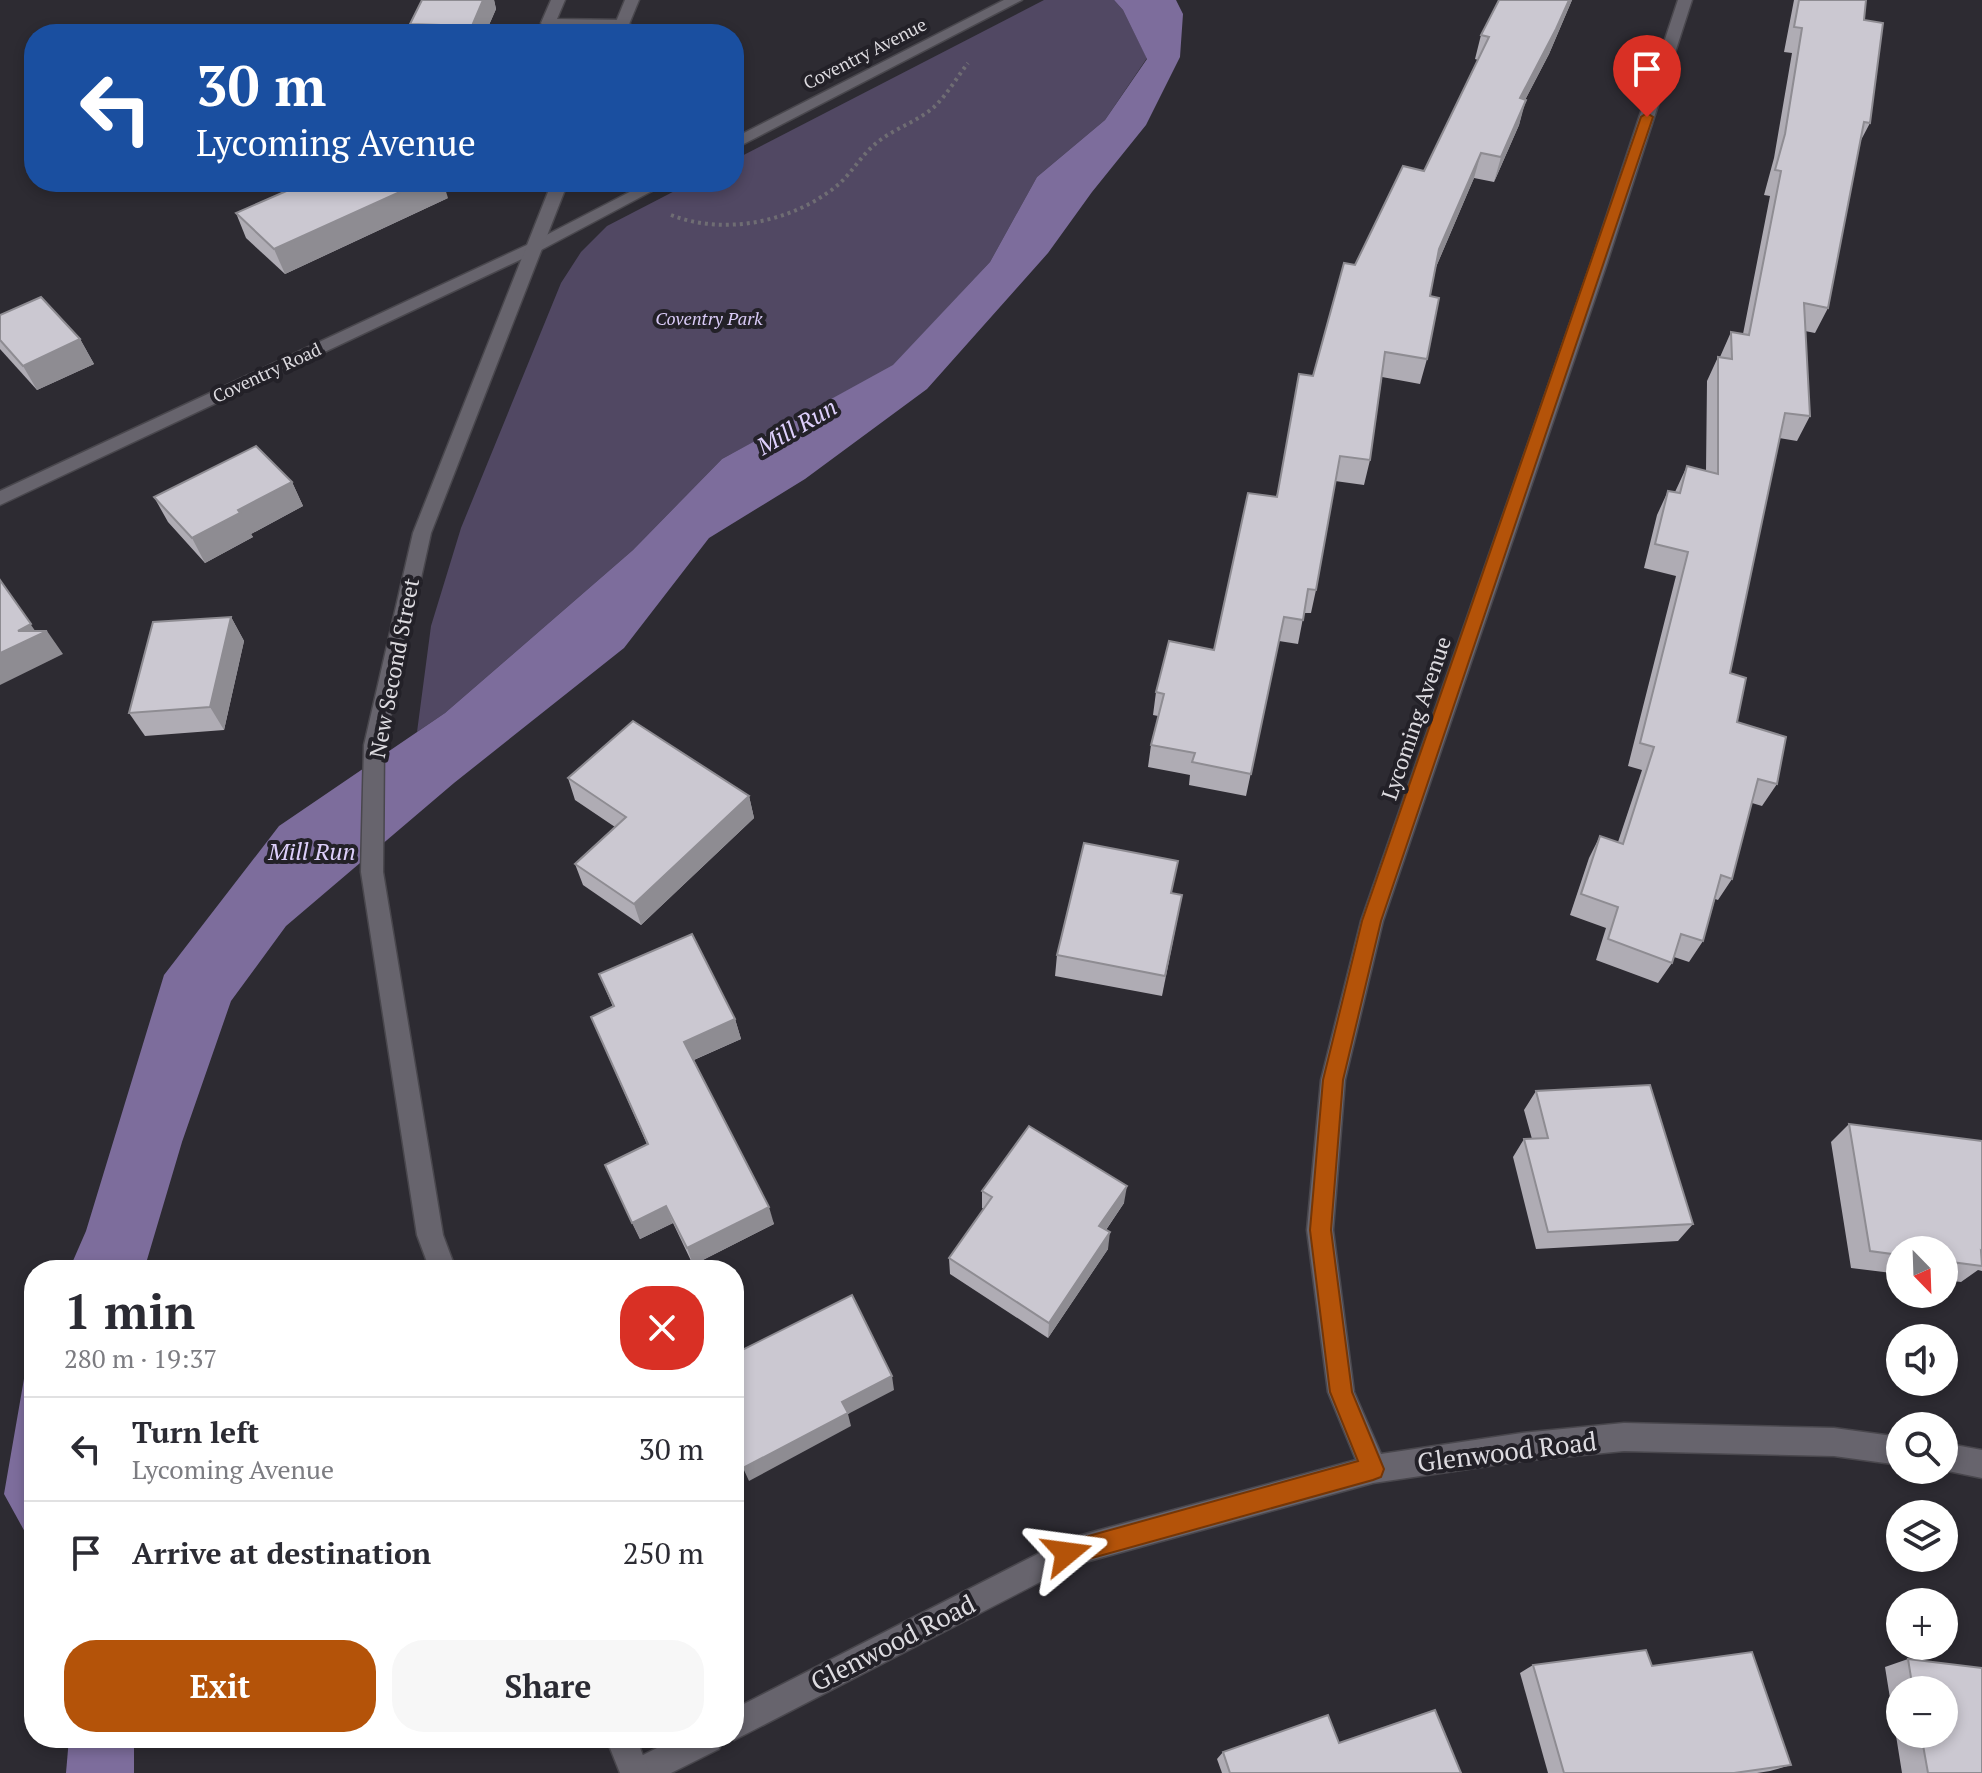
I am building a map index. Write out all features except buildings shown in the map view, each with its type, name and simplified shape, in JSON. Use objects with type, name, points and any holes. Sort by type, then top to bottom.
[{"type":"street","points":[[558,0],[548,23],[560,24]]},
{"type":"street","points":[[622,24],[632,0]]},
{"type":"street","name":"Coventry Avenue","points":[[744,139],[1015,0]]},
{"type":"street","name":"Lycoming Avenue","points":[[1373,1469],[1341,1392],[1320,1230],[1333,1080],[1372,921],[1599,263],[1685,0]]},
{"type":"street","name":"New Second Street","points":[[439,1260],[430,1235],[372,872],[374,745],[422,533],[556,192]]},
{"type":"street","points":[[535,247],[641,192]]},
{"type":"street","name":"Coventry Road","points":[[0,499],[535,247]]},
{"type":"street","name":"Glenwood Road","points":[[744,1720],[1067,1553],[1373,1469],[1522,1447],[1624,1437],[1834,1442],[1886,1449]]},
{"type":"street","points":[[1958,1460],[1982,1464]]},
{"type":"street","points":[[626,1748],[637,1773],[688,1748]]},
{"type":"path","points":[[627,199],[697,225],[734,225],[776,218],[839,184],[873,145],[934,107],[976,55]]},
{"type":"green space","name":"Coventry Park","points":[[1044,0],[1114,0],[1123,10],[1147,58],[1105,120],[1037,177],[990,262],[893,366],[722,459],[633,550],[445,713],[417,732],[431,626],[461,528],[561,283],[581,252],[607,226],[673,192],[744,192],[744,155]]},
{"type":"water","name":"Mill Run","points":[[1114,0],[1176,0],[1183,14],[1180,57],[1146,125],[1048,253],[927,389],[805,479],[709,538],[624,648],[454,783],[286,926],[231,1001],[182,1142],[147,1260],[73,1260],[86,1231],[164,975],[279,826],[445,713],[633,550],[722,459],[893,365],[990,262],[1037,177],[1105,120],[1147,59],[1123,10]]},
{"type":"water","points":[[24,1379],[24,1530],[4,1494]]},
{"type":"water","points":[[68,1748],[134,1748],[134,1773],[66,1773]]},
{"type":"route","points":[[1067,1553],[1373,1469],[1341,1392],[1320,1230],[1333,1080],[1372,921],[1647,117]]}]
